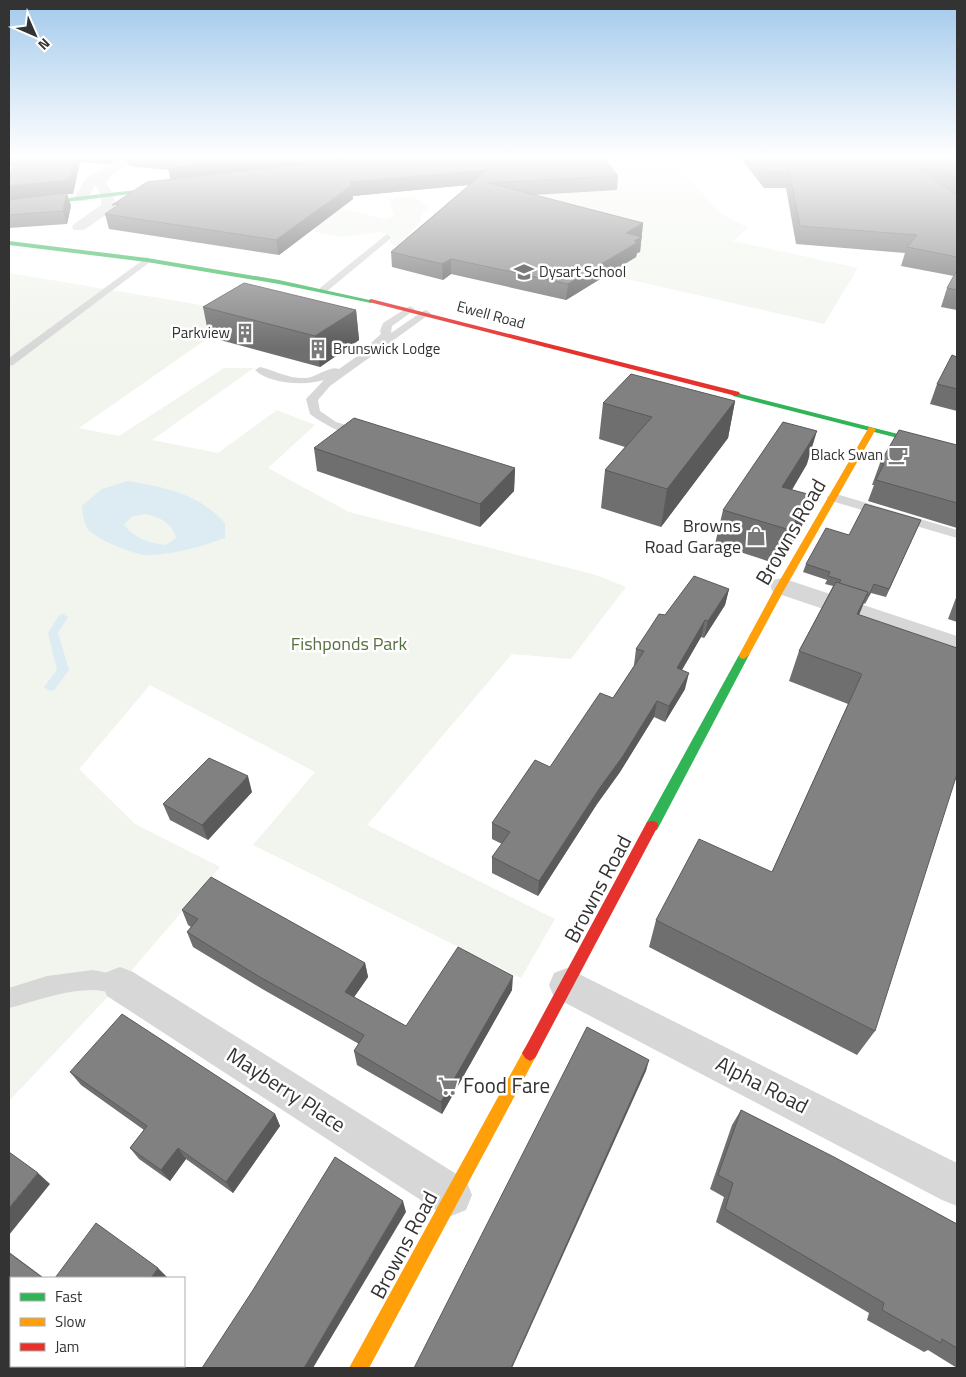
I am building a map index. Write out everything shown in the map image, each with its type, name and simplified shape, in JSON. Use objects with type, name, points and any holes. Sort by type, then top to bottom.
[{"type":"main road","name":"Ewell Road","points":[[9,243],[147,260],[323,290],[410,309],[957,451]]},
{"type":"main road","name":"Browns Road","points":[[359,1368],[782,586],[872,429]]},
{"type":"street","points":[[79,227],[89,220]]},
{"type":"street","points":[[782,586],[957,645]]},
{"type":"street","name":"Mayberry Place","points":[[120,984],[451,1195]]},
{"type":"street","name":"Alpha Road","points":[[567,985],[957,1185]]},
{"type":"lane","points":[[323,290],[387,237]]},
{"type":"lane","points":[[9,363],[147,260]]},
{"type":"lane","points":[[260,370],[292,382],[325,376],[350,362],[387,335],[385,331],[387,325],[410,309]]},
{"type":"lane","points":[[364,434],[332,424],[314,412],[312,399],[326,384],[426,313]]},
{"type":"lane","points":[[833,498],[957,534]]},
{"type":"lane","points":[[9,998],[47,986],[92,980],[120,984]]},
{"type":"green space","points":[[320,220],[420,220],[418,225],[408,234],[425,238],[402,250],[390,243],[391,236],[381,232],[342,237],[314,232],[315,226]]},
{"type":"green space","points":[[552,220],[734,220],[748,228],[733,241],[858,268],[824,324],[618,277],[628,267],[619,264]]},
{"type":"green space","name":"Fishponds Park","points":[[9,273],[243,312],[203,337],[204,341],[79,428],[119,436],[224,368],[254,368],[152,440],[218,453],[277,410],[315,425],[268,468],[349,512],[596,575],[626,587],[571,659],[512,654],[367,825],[555,919],[521,978],[253,845],[315,772],[150,685],[79,769],[135,824],[220,867],[120,984],[9,1101]]},
{"type":"shaded area","points":[[128,481],[181,493],[204,505],[225,523],[225,538],[166,554],[146,555],[124,549],[105,541],[91,532],[86,526],[82,506],[102,489]],"holes":[[[145,514],[169,525],[176,538],[166,545],[154,543],[143,540],[124,525],[131,517]]]},
{"type":"building","points":[[146,220],[303,220],[276,240]]},
{"type":"building","points":[[428,220],[632,220],[643,223],[626,233],[642,237],[634,241],[638,242],[568,284],[451,259],[442,264],[391,252]]},
{"type":"building","points":[[799,220],[957,220],[957,257],[907,247],[917,235],[800,226]]},
{"type":"building","points":[[957,270],[957,290],[947,288]]},
{"type":"building","points":[[244,283],[356,310],[315,336],[203,307]]},
{"type":"building","points":[[952,355],[957,357],[957,389],[937,384]]},
{"type":"building","points":[[631,374],[735,401],[667,489],[605,470],[652,417],[603,403]]},
{"type":"building","points":[[354,418],[515,468],[480,504],[314,448]]},
{"type":"building","points":[[783,422],[817,431],[782,487],[811,495],[790,530],[723,510]]},
{"type":"building","points":[[899,430],[957,445],[957,503],[876,480],[884,464],[880,463]]},
{"type":"building","points":[[865,504],[921,520],[889,589],[874,584],[869,595],[867,595],[868,592],[839,583],[841,580],[828,576],[830,572],[806,564],[826,528],[849,535]]},
{"type":"building","points":[[694,576],[729,589],[708,621],[705,620],[677,668],[689,673],[669,706],[657,701],[623,756],[599,789],[539,881],[492,857],[510,832],[492,823],[535,760],[550,767],[600,693],[613,698],[644,651],[636,649],[659,614],[665,615]]},
{"type":"building","points":[[836,582],[868,592],[857,614],[957,648],[957,774],[875,1031],[656,920],[699,839],[772,872],[862,674],[799,651]]},
{"type":"building","points":[[209,758],[248,776],[202,825],[163,804]]},
{"type":"building","points":[[211,877],[365,963],[345,992],[406,1026],[458,947],[513,976],[441,1102],[354,1051],[364,1035],[258,976],[187,932],[198,919],[182,910]]},
{"type":"building","points":[[122,1014],[275,1114],[226,1182],[178,1148],[161,1170],[130,1148],[147,1126],[70,1072]]},
{"type":"building","points":[[587,1027],[649,1060],[511,1368],[414,1368]]},
{"type":"building","points":[[741,1110],[834,1157],[957,1224],[957,1348],[942,1339],[941,1343],[882,1310],[884,1303],[725,1209],[733,1183],[718,1175]]},
{"type":"building","points":[[9,1152],[38,1173],[9,1208]]},
{"type":"building","points":[[335,1157],[403,1201],[304,1368],[202,1368],[253,1290]]},
{"type":"building","points":[[96,1223],[158,1268],[152,1277],[56,1277]]},
{"type":"building","points":[[9,1253],[42,1277],[10,1277],[9,1335]]},
{"type":"waterway","points":[[50,687],[63,670],[53,633],[63,617]]},
{"type":"traffic: fast","points":[[9,243],[147,260],[279,282],[371,301]]},
{"type":"traffic: fast","points":[[736,394],[957,451]]},
{"type":"traffic: fast","points":[[652,826],[744,655]]},
{"type":"traffic: slow","points":[[744,655],[872,429]]},
{"type":"traffic: slow","points":[[359,1368],[530,1053]]},
{"type":"traffic: jam","points":[[371,301],[736,394]]},
{"type":"traffic: jam","points":[[530,1053],[652,826]]},
{"type":"place","name":"Dysart School","points":[[524,272]]},
{"type":"place","name":"Parkview","points":[[245,333]]},
{"type":"place","name":"Brunswick Lodge","points":[[318,349]]},
{"type":"place","name":"Black Swan","points":[[898,455]]},
{"type":"place","name":"Browns Road Garage","points":[[756,536]]},
{"type":"place","name":"Food Fare","points":[[448,1086]]}]
